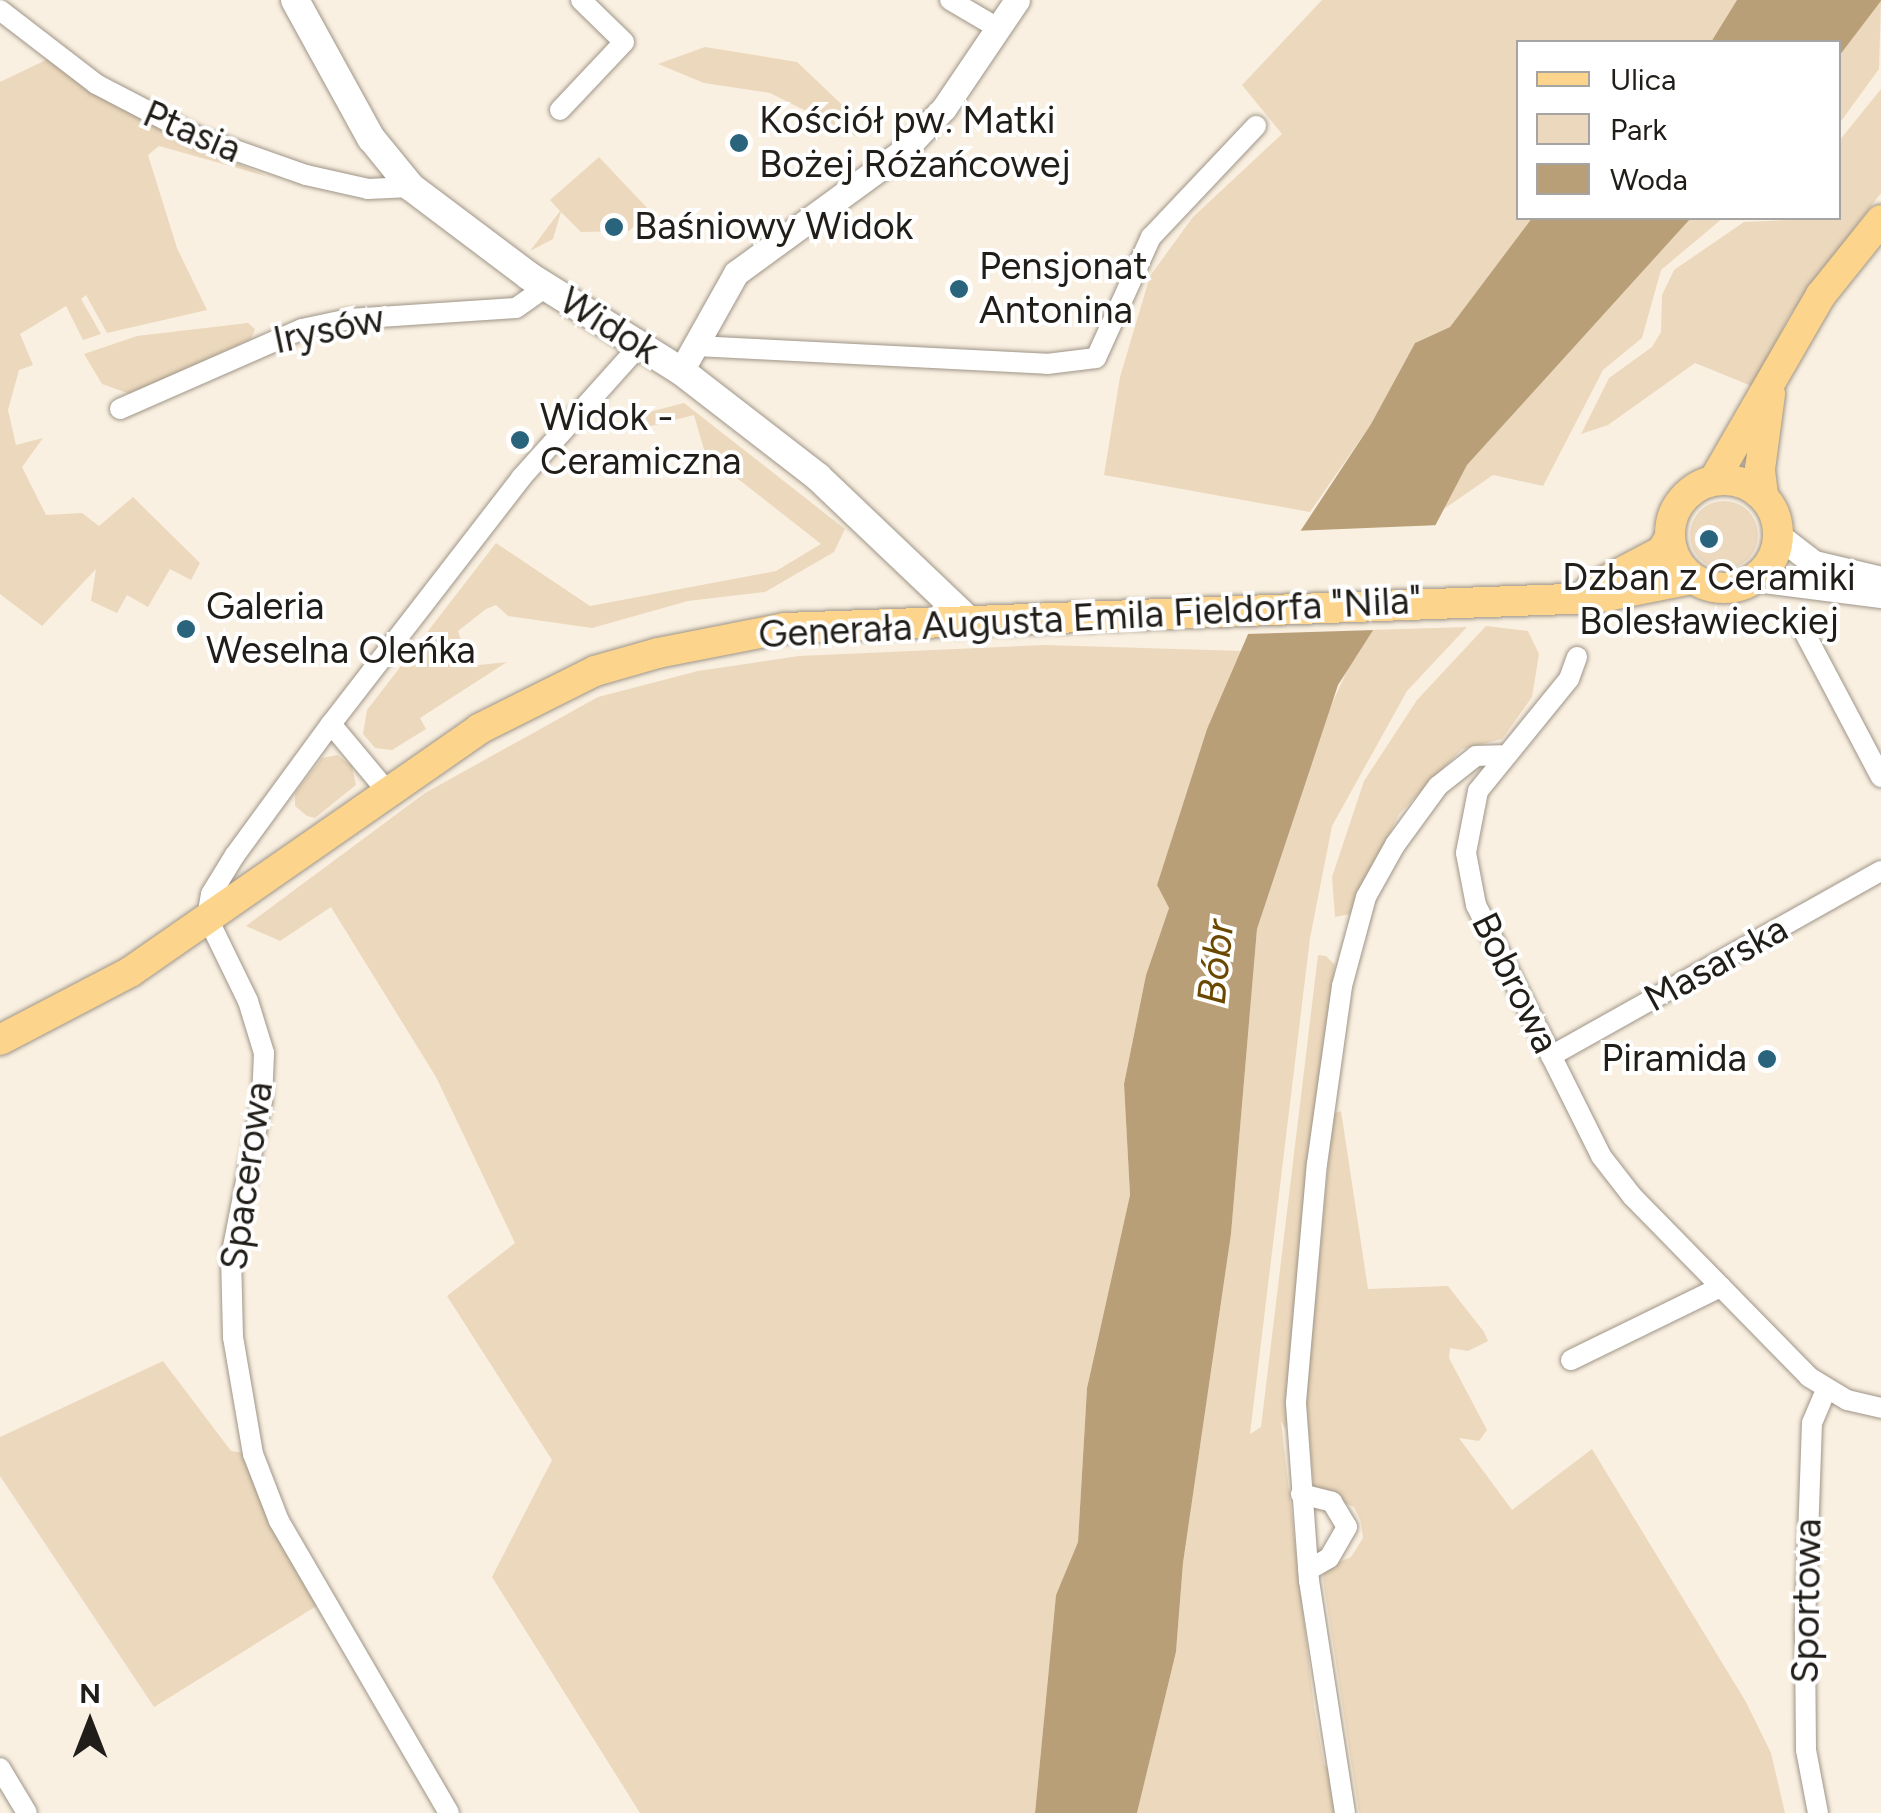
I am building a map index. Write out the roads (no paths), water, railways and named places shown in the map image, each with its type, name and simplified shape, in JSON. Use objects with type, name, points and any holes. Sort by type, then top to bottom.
[{"type":"main road","name":"Widok","points":[[294,0],[371,138],[412,188],[546,288],[681,371],[861,512],[966,618]]},
{"type":"main road","points":[[1771,388],[1760,469],[1763,494],[1780,538],[1773,560],[1756,578],[1720,589],[1692,578],[1676,561],[1670,538],[1676,508],[1714,480],[1771,388],[1821,295],[1881,220]]},
{"type":"main road","points":[[1714,480],[1738,482],[1763,494]]},
{"type":"main road","name":"Generała Augusta Emila Fieldorfa \"Nila\"","points":[[1570,596],[1636,568],[1670,538]]},
{"type":"main road","name":"Generała Augusta Emila Fieldorfa \"Nila\"","points":[[0,1040],[73,1007],[479,729],[594,671],[785,628],[1113,612],[1623,596],[1692,578]]},
{"type":"street","points":[[560,110],[624,42],[581,0]]},
{"type":"street","points":[[950,0],[998,28]]},
{"type":"street","points":[[681,371],[736,273],[902,152],[944,108],[1017,0]]},
{"type":"street","name":"Ptasia","points":[[0,10],[96,84],[170,125],[306,175],[368,189],[412,188]]},
{"type":"street","name":"Widok","points":[[696,346],[1047,364],[1096,358],[1151,237],[1256,126]]},
{"type":"street","name":"Irysów","points":[[120,409],[302,329],[349,319],[516,308],[546,288]]},
{"type":"street","points":[[207,917],[211,894],[234,854],[330,724],[522,478],[640,345]]},
{"type":"street","points":[[1780,538],[1814,563],[1881,580]]},
{"type":"street","points":[[1756,578],[1881,596]]},
{"type":"street","points":[[1801,626],[1881,777]]},
{"type":"street","name":"Bobrowa","points":[[1577,657],[1540,718],[1501,755],[1478,790],[1469,821],[1469,882],[1601,1156],[1721,1287],[1826,1390],[1881,1408]]},
{"type":"street","points":[[330,724],[386,790]]},
{"type":"street","points":[[1346,1813],[1308,1570],[1296,1402],[1317,1164],[1342,986],[1361,915],[1395,846],[1438,786],[1476,756],[1501,755]]},
{"type":"street","name":"Masarska","points":[[1551,1056],[1881,871]]},
{"type":"street","name":"Spacerowa","points":[[207,917],[248,1000],[264,1053],[262,1101],[231,1258],[232,1337],[254,1454],[279,1522],[449,1813]]},
{"type":"street","points":[[1571,1360],[1721,1287]]},
{"type":"street","name":"Sportowa","points":[[1818,1813],[1806,1750],[1805,1623],[1812,1423],[1826,1390]]},
{"type":"street","points":[[1300,1494],[1332,1502],[1348,1527],[1329,1558],[1308,1570]]},
{"type":"street","points":[[0,1768],[26,1813]]},
{"type":"water","points":[[1737,0],[1881,0],[1841,53],[1841,40],[1712,40]]},
{"type":"water","name":"Bóbr","points":[[1530,220],[1689,220],[1467,465],[1414,566],[1338,685],[1257,929],[1231,1234],[1183,1563],[1176,1652],[1137,1813],[1035,1813],[1056,1595],[1078,1542],[1087,1388],[1130,1195],[1124,1084],[1146,975],[1169,908],[1157,885],[1207,729],[1278,565],[1371,424],[1415,343],[1450,327]]},
{"type":"place","name":"Kościół pw. Matki Bożej Różańcowej","points":[[739,143]]},
{"type":"place","name":"Baśniowy Widok","points":[[614,227]]},
{"type":"place","name":"Pensjonat Antonina","points":[[959,289]]},
{"type":"place","name":"Widok - Ceramiczna","points":[[520,440]]},
{"type":"place","name":"Dzban z Ceramiki Bolesławieckiej","points":[[1709,539]]},
{"type":"place","name":"Galeria Weselna Oleńka","points":[[186,629]]},
{"type":"place","name":"Piramida","points":[[1767,1059]]}]
